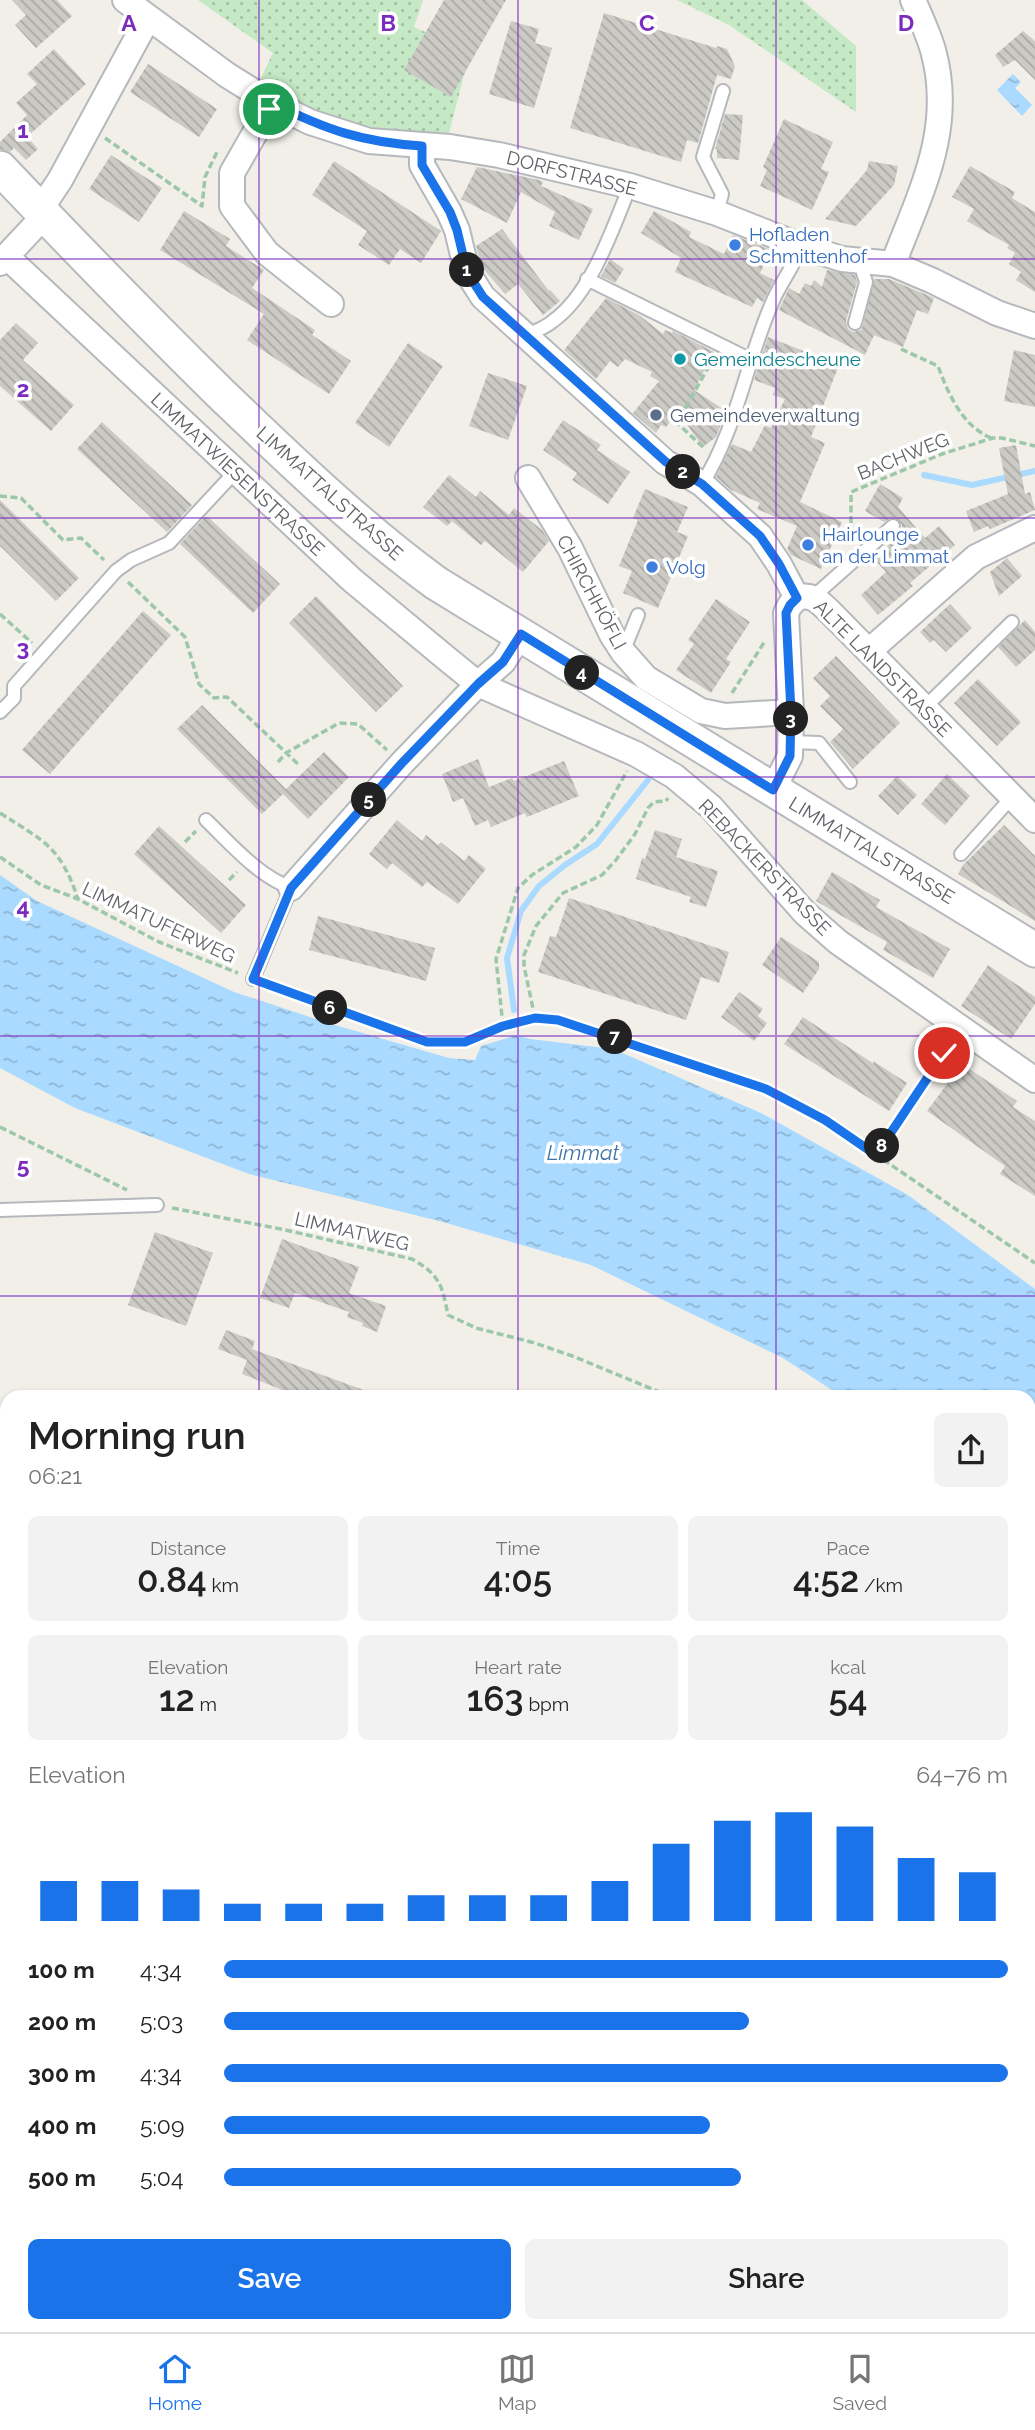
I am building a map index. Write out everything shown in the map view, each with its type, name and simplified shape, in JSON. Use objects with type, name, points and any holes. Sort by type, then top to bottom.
[{"type":"main road","name":"LIMMATTALSTRASSE","points":[[0,168],[168,342],[344,511],[436,583],[1035,950]]},
{"type":"street","name":"DORFSTRASSE","points":[[125,0],[198,56],[272,103],[310,122],[369,141],[450,147],[499,155],[630,186],[717,213],[842,259],[893,264],[997,313],[1035,326]]},
{"type":"street","points":[[893,264],[929,173],[940,112],[939,81],[933,50],[913,0]]},
{"type":"street","points":[[3,260],[42,213],[148,18]]},
{"type":"street","points":[[272,103],[232,173],[232,206],[267,253],[331,304]]},
{"type":"street","name":"ALTE LANDSTRASSE","points":[[422,146],[422,165],[450,212],[467,272],[483,297],[666,462],[702,484],[760,536],[805,597],[869,651],[1035,820]]},
{"type":"street","name":"LIMMATWIESENSTRASSE","points":[[3,260],[352,580],[478,684]]},
{"type":"street","name":"CHIRCHHÖFLI","points":[[528,478],[570,548],[612,635],[646,678],[701,711],[725,716],[791,712]]},
{"type":"street","points":[[869,651],[976,557],[1035,528]]},
{"type":"street","points":[[773,790],[790,756],[791,712],[786,613],[790,605],[805,597]]},
{"type":"street","points":[[291,888],[402,763],[478,684],[503,662],[521,634]]},
{"type":"street","name":"REBACKERSTRASSE","points":[[478,684],[636,754],[674,776],[711,807],[805,913],[830,935],[1035,1080]]},
{"type":"lane","points":[[717,213],[722,194],[704,157],[723,91]]},
{"type":"lane","points":[[524,336],[553,321],[570,306],[607,242],[630,186]]},
{"type":"lane","points":[[702,484],[723,444],[772,302],[794,265],[801,246]]},
{"type":"lane","points":[[855,323],[866,282],[859,260]]},
{"type":"lane","points":[[587,279],[751,360]]},
{"type":"lane","points":[[0,712],[14,698],[14,686],[116,571],[131,560],[169,543],[235,471]]},
{"type":"lane","points":[[805,597],[853,562],[893,526]]},
{"type":"lane","points":[[623,652],[638,615]]},
{"type":"lane","points":[[924,708],[1012,622]]},
{"type":"lane","points":[[791,742],[819,743],[850,782]]},
{"type":"lane","points":[[961,854],[1012,797]]},
{"type":"lane","points":[[206,820],[258,870],[276,883],[291,888],[253,979]]},
{"type":"lane","points":[[0,1210],[157,1205]]},
{"type":"path","points":[[89,127],[202,206],[205,177],[214,153],[221,146]]},
{"type":"path","points":[[711,442],[703,448],[677,423],[720,345]]},
{"type":"path","points":[[901,349],[938,366],[955,407],[984,435],[993,438]]},
{"type":"path","name":"BACHWEG","points":[[853,562],[850,559],[851,492],[942,454],[993,438],[1035,446]]},
{"type":"path","points":[[0,496],[21,498],[63,540],[81,538],[185,637],[199,684],[214,698],[227,697],[298,764]]},
{"type":"path","points":[[0,614],[45,654]]},
{"type":"path","points":[[726,702],[765,640]]},
{"type":"path","points":[[278,762],[286,753],[340,723],[358,724],[402,763]]},
{"type":"path","points":[[503,1026],[496,960],[518,888],[532,875],[576,847],[597,825],[619,788]]},
{"type":"path","points":[[535,1018],[524,955],[536,926],[563,893],[602,875],[635,835],[648,808],[654,802],[666,801]]},
{"type":"path","points":[[0,813],[50,846],[63,861],[78,900]]},
{"type":"path","name":"LIMMATUFERWEG","points":[[0,857],[41,885],[78,900],[159,942],[427,1042],[465,1042],[503,1026],[535,1018],[558,1020],[604,1033],[766,1089],[825,1120],[1035,1263]]},
{"type":"path","points":[[876,1155],[944,1053]]},
{"type":"path","name":"LIMMATWEG","points":[[0,1127],[157,1205],[281,1229],[412,1259],[431,1270],[442,1285],[448,1315],[476,1328],[535,1343],[654,1390]]},
{"type":"green space","points":[[198,0],[423,0],[414,27],[470,52],[448,137],[351,127],[259,82],[273,53]]},
{"type":"green space","points":[[677,0],[802,0],[856,46],[856,112],[729,25]]},
{"type":"water","points":[[1013,74],[1021,82],[1015,88],[1032,105],[1022,116],[997,90]]},
{"type":"water","name":"Limmat","points":[[0,875],[37,901],[234,992],[449,1058],[475,1060],[481,1046],[517,1035],[613,1049],[761,1113],[908,1195],[1035,1289],[1035,1390],[832,1390],[783,1358],[591,1265],[443,1222],[249,1174],[75,1108],[0,1068]]},
{"type":"building","points":[[12,0],[57,0],[72,16],[36,48],[15,25],[26,15]]},
{"type":"building","points":[[444,0],[506,0],[451,97],[404,70]]},
{"type":"building","points":[[604,13],[716,48],[727,49],[735,66],[731,79],[717,75],[698,143],[687,140],[681,162],[570,128]]},
{"type":"building","points":[[511,21],[539,29],[535,43],[552,48],[534,108],[489,94]]},
{"type":"building","points":[[1023,31],[1035,41],[1035,80],[1015,60],[1003,67],[995,55]]},
{"type":"building","points":[[54,49],[86,84],[27,137],[38,149],[26,160],[14,148],[10,152],[0,149],[0,142],[27,115],[16,103],[37,84],[27,74]]},
{"type":"building","points":[[148,64],[217,109],[199,137],[130,92]]},
{"type":"building","points":[[725,114],[743,115],[739,160],[717,158],[715,149]]},
{"type":"building","points":[[784,119],[833,142],[821,169],[829,172],[812,210],[760,186],[767,170],[763,167]]},
{"type":"building","points":[[111,155],[162,188],[139,222],[89,189]]},
{"type":"building","points":[[334,161],[441,231],[421,263],[400,249],[389,265],[358,245],[367,231],[312,195]]},
{"type":"building","points":[[869,161],[898,166],[894,185],[856,226],[825,219],[867,170]]},
{"type":"building","points":[[970,166],[1015,192],[1012,198],[1035,212],[1035,292],[1016,280],[1021,272],[1009,264],[1015,253],[1007,248],[1009,245],[967,221],[974,209],[952,197]]},
{"type":"building","points":[[477,167],[539,180],[543,182],[541,186],[593,209],[579,240],[549,226],[555,212],[521,192],[507,223],[461,199]]},
{"type":"building","points":[[184,211],[230,239],[226,246],[264,270],[252,288],[315,330],[312,335],[351,361],[329,394],[247,340],[264,314],[160,250]]},
{"type":"building","points":[[654,211],[691,232],[689,237],[724,254],[733,235],[771,250],[760,273],[774,280],[763,302],[757,298],[752,307],[675,272],[681,258],[641,233]]},
{"type":"building","points":[[502,229],[549,291],[560,301],[543,315],[518,284],[505,294],[481,266],[476,246]]},
{"type":"building","points":[[610,259],[624,269],[615,283],[601,276]]},
{"type":"building","points":[[827,270],[855,275],[857,282],[846,321],[848,329],[853,332],[861,330],[863,325],[874,279],[889,279],[934,298],[928,314],[917,310],[903,347],[874,335],[865,355],[779,310],[789,288],[799,294],[805,283],[811,286],[814,280],[822,287]]},
{"type":"building","points":[[606,298],[639,315],[663,334],[665,330],[672,333],[673,331],[714,352],[694,390],[726,411],[716,437],[703,447],[678,412],[666,427],[661,425],[656,433],[633,413],[659,381],[650,376],[652,372],[625,359],[618,367],[610,361],[596,379],[564,350]]},
{"type":"building","points":[[16,323],[38,343],[23,360],[74,405],[51,431],[0,386],[0,340]]},
{"type":"building","points":[[768,337],[839,365],[811,437],[825,443],[800,502],[842,522],[821,569],[791,555],[787,549],[797,526],[757,509],[760,503],[731,490],[716,477],[732,444],[751,452],[765,425],[771,428],[785,399],[773,395],[775,388],[754,380]]},
{"type":"building","points":[[408,343],[443,366],[389,447],[355,423]]},
{"type":"building","points":[[1014,350],[1035,355],[1035,407],[1004,401]]},
{"type":"building","points":[[488,373],[527,386],[508,440],[469,426]]},
{"type":"building","points":[[563,420],[601,445],[597,450],[630,472],[608,504],[572,480],[577,473],[543,450]]},
{"type":"building","points":[[102,422],[192,505],[167,532],[77,449]]},
{"type":"building","points":[[1016,445],[1025,494],[1030,492],[1035,510],[990,529],[988,526],[974,532],[966,511],[1008,494],[999,448]]},
{"type":"building","points":[[449,475],[476,497],[480,491],[509,515],[514,508],[542,530],[549,541],[523,572],[485,541],[481,545],[452,521],[447,526],[423,507]]},
{"type":"building","points":[[880,484],[903,498],[898,507],[925,538],[939,526],[955,545],[910,583],[913,586],[878,615],[861,595],[886,572],[874,559],[901,533],[902,525],[896,518],[884,522],[865,511]]},
{"type":"building","points":[[645,489],[688,507],[677,532],[688,536],[658,608],[623,593],[632,571],[619,566],[638,520],[633,518]]},
{"type":"building","points":[[0,500],[79,578],[56,601],[0,546]]},
{"type":"building","points":[[205,517],[280,584],[253,613],[180,544]]},
{"type":"building","points":[[1007,558],[1022,576],[999,596],[990,572]]},
{"type":"building","points":[[316,596],[403,686],[376,712],[289,623]]},
{"type":"building","points":[[716,599],[750,622],[726,659],[731,662],[711,693],[676,670],[694,644],[688,640]]},
{"type":"building","points":[[950,604],[972,628],[946,652],[934,640],[930,643],[920,632]]},
{"type":"building","points":[[143,611],[171,635],[50,774],[22,750]]},
{"type":"building","points":[[1025,620],[1035,632],[1035,650],[1016,667],[998,647]]},
{"type":"building","points":[[836,656],[900,723],[853,769],[830,742],[843,729],[820,706],[830,696],[813,678]]},
{"type":"building","points":[[978,679],[1021,722],[997,746],[954,703]]},
{"type":"building","points":[[202,705],[286,789],[324,752],[349,777],[308,819],[283,794],[262,814],[177,729]]},
{"type":"building","points":[[478,759],[489,787],[512,778],[514,781],[564,761],[579,796],[527,817],[525,813],[491,827],[488,820],[475,826],[463,798],[453,802],[442,774]]},
{"type":"building","points":[[947,774],[970,796],[945,825],[921,804]]},
{"type":"building","points":[[897,776],[917,795],[898,815],[878,796]]},
{"type":"building","points":[[397,820],[422,841],[426,835],[438,845],[441,842],[464,861],[469,855],[486,869],[458,904],[427,882],[422,887],[392,863],[387,869],[369,854]]},
{"type":"building","points":[[1004,825],[1035,856],[1035,921],[958,874],[963,865]]},
{"type":"building","points":[[159,826],[246,905],[221,933],[134,854]]},
{"type":"building","points":[[655,830],[682,839],[676,857],[718,871],[706,907],[689,902],[691,897],[636,879]]},
{"type":"building","points":[[832,872],[880,900],[876,907],[950,949],[933,978],[883,950],[887,942],[816,901]]},
{"type":"building","points":[[569,898],[729,952],[719,983],[701,977],[686,1020],[538,972],[550,936],[556,937]]},
{"type":"building","points":[[318,916],[435,948],[426,981],[309,950]]},
{"type":"building","points":[[781,937],[819,962],[819,969],[803,993],[762,965]]},
{"type":"building","points":[[988,965],[1035,997],[1035,1004],[1011,1039],[961,1006]]},
{"type":"building","points":[[739,992],[763,1009],[758,1016],[767,1023],[754,1041],[721,1017]]},
{"type":"building","points":[[803,1017],[907,1083],[889,1111],[784,1044]]},
{"type":"building","points":[[962,1064],[1017,1101],[1013,1107],[1035,1121],[1035,1196],[1000,1174],[1005,1166],[927,1111]]},
{"type":"building","points":[[155,1232],[213,1253],[186,1326],[128,1305]]},
{"type":"building","points":[[282,1239],[359,1267],[349,1293],[386,1306],[377,1332],[347,1317],[349,1312],[295,1293],[289,1308],[260,1298]]},
{"type":"building","points":[[226,1330],[255,1341],[252,1349],[363,1390],[283,1390],[242,1374],[247,1360],[218,1349]]},
{"type":"waterway","points":[[924,475],[972,485],[1035,471]]},
{"type":"waterway","points":[[514,1010],[507,958],[521,911],[539,886],[597,844],[648,780]]},
{"type":"place","name":"Hofladen Schmittenhof","points":[[735,245]]},
{"type":"place","name":"Gemeindescheune","points":[[680,359]]},
{"type":"place","name":"Gemeindeverwaltung","points":[[656,415]]},
{"type":"place","name":"Hairlounge an der Limmat","points":[[808,545]]},
{"type":"place","name":"Volg","points":[[652,567]]},
{"type":"route","points":[[269,109],[272,103],[310,122],[369,141],[422,146],[422,165],[450,212],[467,272],[483,297],[666,462],[702,484],[760,536],[797,598],[786,613],[791,712],[790,756],[773,790],[521,634],[503,662],[478,684],[402,763],[291,888],[253,979],[427,1042],[465,1042],[503,1026],[535,1018],[558,1020],[604,1033],[766,1089],[825,1120],[876,1155],[944,1053]]}]
